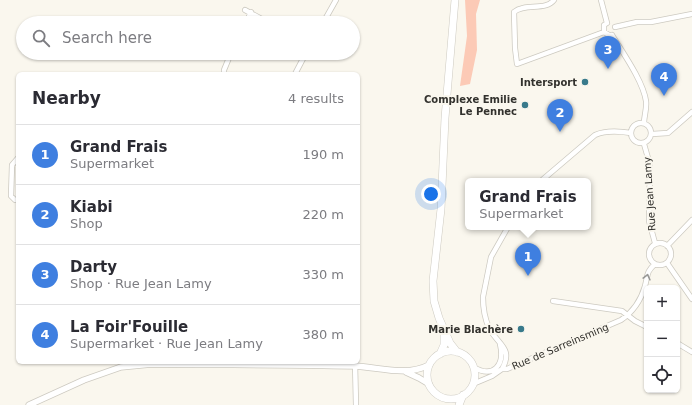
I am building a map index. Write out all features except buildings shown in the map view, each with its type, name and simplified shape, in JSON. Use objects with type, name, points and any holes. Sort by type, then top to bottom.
[{"type":"main road","points":[[455,0],[445,118],[441,209],[433,281],[434,301],[450,343],[457,352]]},
{"type":"main road","points":[[440,354],[444,345],[444,329]]},
{"type":"main road","points":[[446,398],[454,398],[463,395],[473,384],[473,367],[467,357],[457,352],[448,351],[436,356],[429,365],[427,374],[429,384],[434,392],[446,398],[452,405]]},
{"type":"main road","points":[[459,405],[463,395]]},
{"type":"street","points":[[327,16],[336,0]]},
{"type":"street","points":[[554,0],[550,5],[520,8],[514,12],[517,64],[604,32]]},
{"type":"street","points":[[601,0],[607,23]]},
{"type":"street","points":[[245,10],[258,16]]},
{"type":"street","points":[[249,16],[251,12]]},
{"type":"street","points":[[615,27],[637,22],[651,22],[692,14]]},
{"type":"street","points":[[604,32],[603,28],[607,23]]},
{"type":"street","points":[[607,23],[613,24],[615,27]]},
{"type":"street","points":[[612,35],[615,27]]},
{"type":"street","points":[[604,32],[612,35],[637,78],[645,100],[646,111],[644,123]]},
{"type":"street","points":[[225,72],[228,60]]},
{"type":"street","points":[[296,72],[302,60]]},
{"type":"street","points":[[545,178],[595,135],[606,132],[631,133],[635,125],[639,123],[644,123],[650,128],[652,134],[668,132],[692,112]]},
{"type":"street","name":"Rue Jean Lamy","points":[[631,133],[634,141],[644,144],[650,139],[652,134]]},
{"type":"street","name":"Rue Jean Lamy","points":[[644,144],[650,165],[649,222],[655,243]]},
{"type":"street","points":[[16,160],[12,165],[11,196],[16,200]]},
{"type":"street","points":[[667,246],[692,220]]},
{"type":"street","points":[[473,367],[484,371],[492,370],[496,368],[501,360],[502,353],[500,344],[488,323],[483,304],[483,297],[491,257],[506,230]]},
{"type":"street","points":[[655,243],[662,243],[667,246],[671,251],[671,255],[667,263],[662,265],[655,264],[650,259],[648,252],[650,248],[655,243]]},
{"type":"street","points":[[667,263],[692,299]]},
{"type":"street","points":[[628,316],[642,294],[649,269],[655,264]]},
{"type":"street","points":[[553,301],[622,311],[635,322],[644,326]]},
{"type":"street","name":"Rue de Sarreinsming","points":[[473,384],[492,376],[502,368],[507,369],[628,316]]},
{"type":"street","points":[[500,344],[505,348],[507,356],[506,363],[502,368]]},
{"type":"street","points":[[680,345],[692,352]]},
{"type":"street","points":[[29,405],[84,380],[121,367],[152,364],[355,364],[402,371],[414,375],[429,384]]},
{"type":"street","points":[[355,364],[356,405]]},
{"type":"street","points":[[402,371],[416,370],[429,365]]},
{"type":"shaded area","points":[[465,0],[480,0],[476,14],[477,50],[470,84],[460,86],[467,36]]},
{"type":"place","name":"Darty","points":[[608,69]]},
{"type":"place","name":"Intersport","points":[[585,82]]},
{"type":"place","name":"La Foir'Fouille","points":[[664,96]]},
{"type":"place","name":"Complexe Emilie Le Pennec","points":[[525,105]]},
{"type":"place","name":"Kiabi","points":[[560,132]]},
{"type":"place","name":"Grand Frais","points":[[528,276]]},
{"type":"place","name":"Marie Blachère","points":[[521,329]]}]
